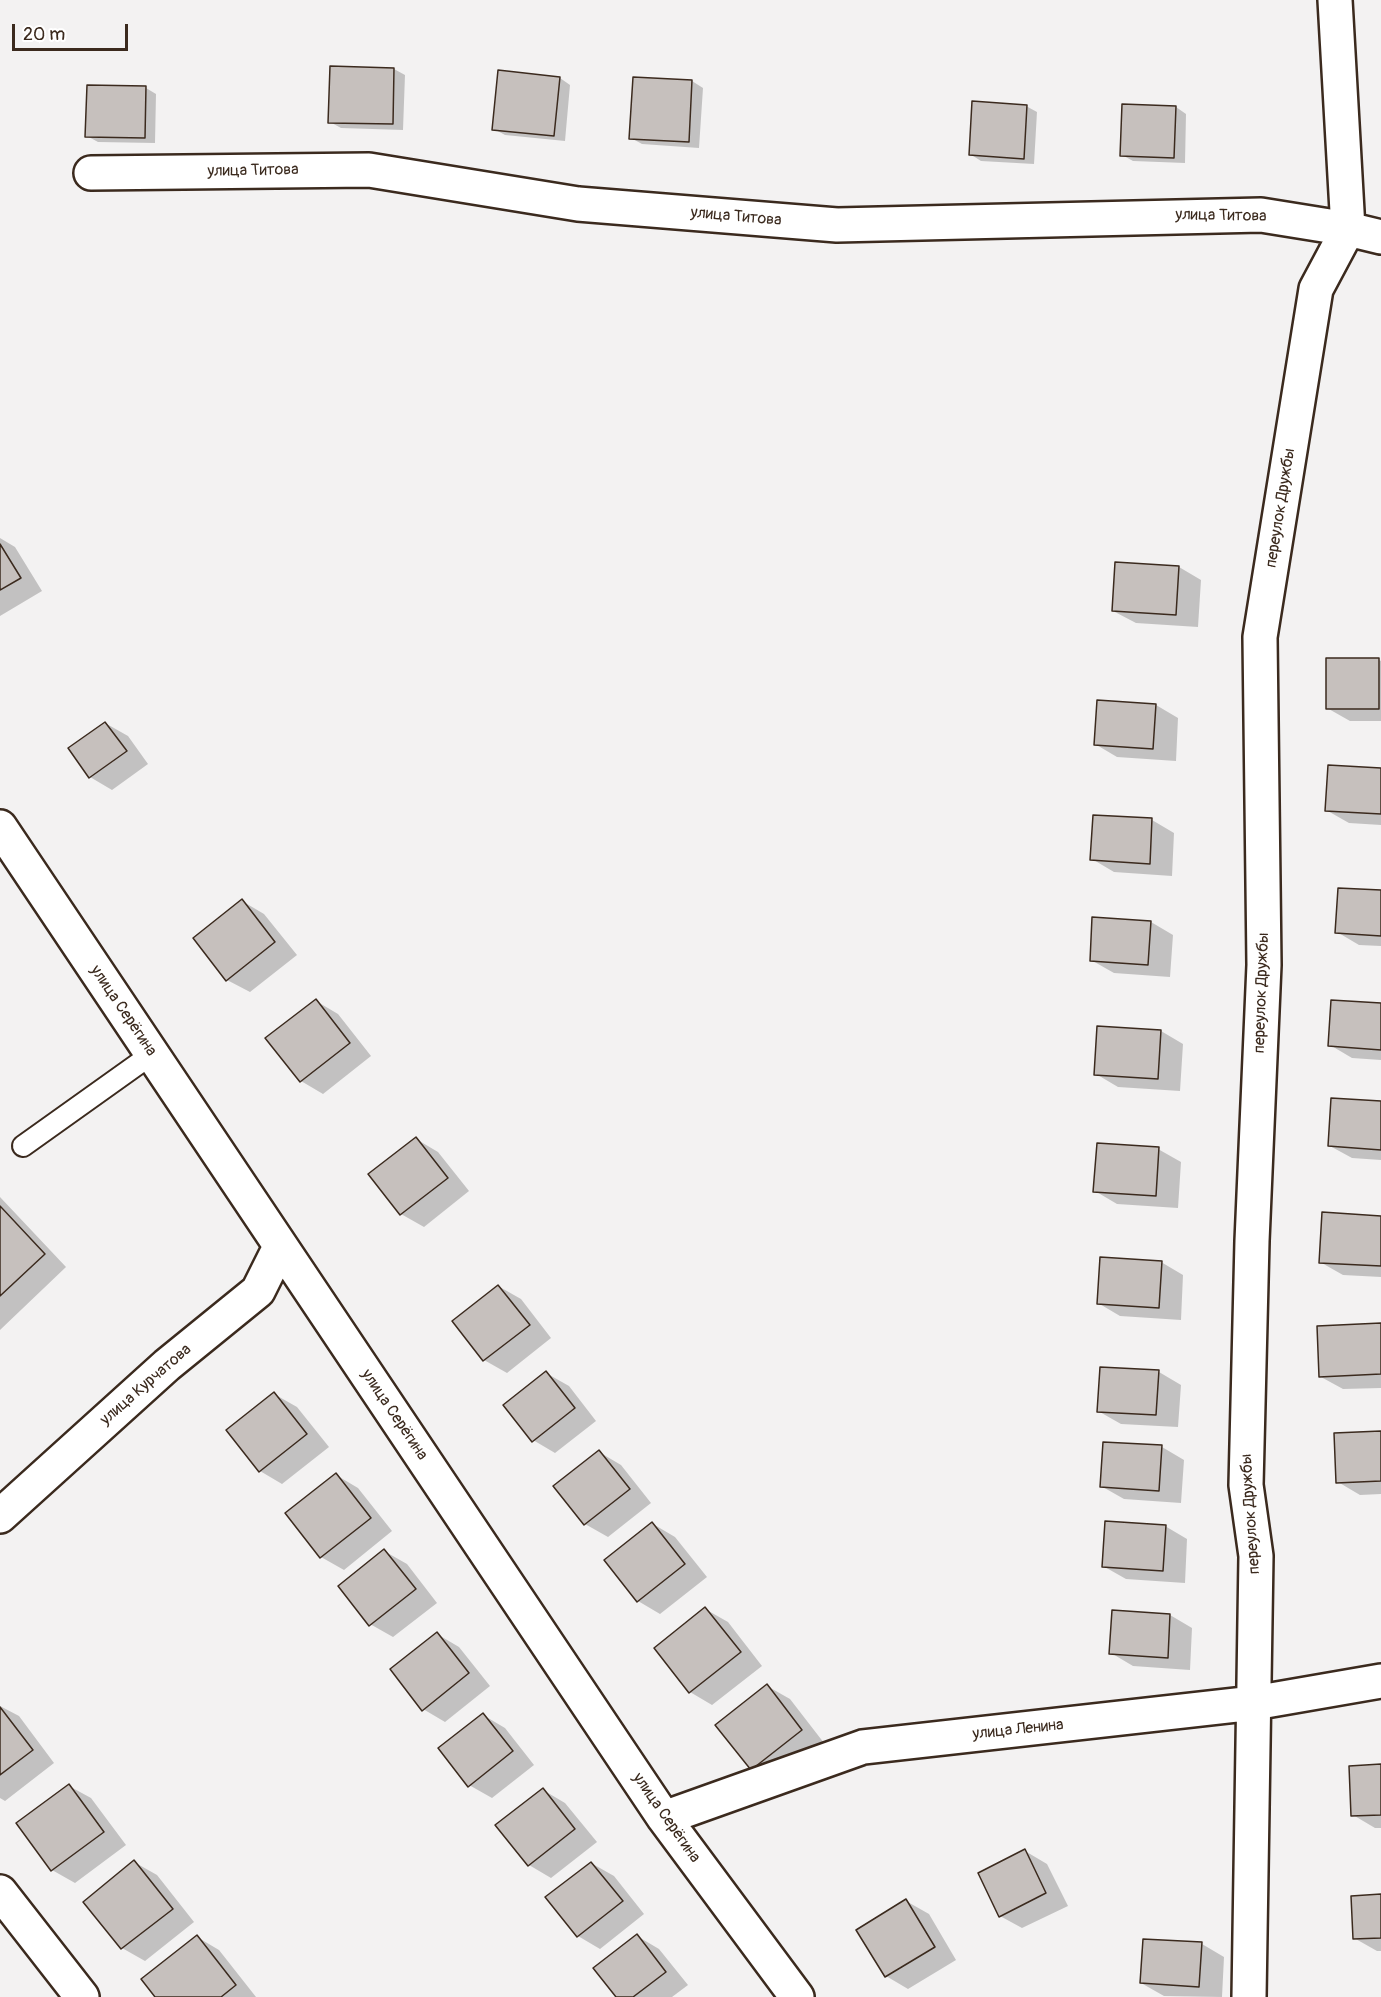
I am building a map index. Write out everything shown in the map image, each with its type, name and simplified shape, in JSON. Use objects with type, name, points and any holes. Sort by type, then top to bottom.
[{"type":"street","points":[[1335,0],[1347,229]]},
{"type":"street","name":"улица Титова","points":[[91,173],[369,170],[578,204],[837,225],[1261,214],[1381,237]]},
{"type":"street","name":"переулок Дружбы","points":[[1249,1997],[1256,1556],[1246,1485],[1252,1241],[1264,965],[1260,637],[1316,289],[1347,229]]},
{"type":"street","name":"улица Серёгина","points":[[0,826],[664,1818],[797,1997]]},
{"type":"street","name":"улица Курчатова","points":[[0,1516],[167,1365],[258,1291],[280,1247]]},
{"type":"street","name":"улица Ленина","points":[[664,1818],[863,1747],[1254,1703],[1381,1682]]},
{"type":"street","points":[[0,1892],[82,1997]]},
{"type":"lane","points":[[23,1146],[152,1054]]},
{"type":"building","points":[[330,66],[394,68],[393,124],[328,123]]},
{"type":"building","points":[[498,70],[560,77],[554,136],[492,130]]},
{"type":"building","points":[[633,77],[692,80],[689,142],[629,139]]},
{"type":"building","points":[[87,85],[146,86],[145,138],[85,137]]},
{"type":"building","points":[[972,101],[1027,105],[1024,159],[969,155]]},
{"type":"building","points":[[1122,104],[1176,106],[1174,158],[1120,156]]},
{"type":"building","points":[[0,544],[21,578],[0,590]]},
{"type":"building","points":[[1115,562],[1179,566],[1176,615],[1112,611]]},
{"type":"building","points":[[1326,658],[1379,658],[1379,709],[1326,709]]},
{"type":"building","points":[[1097,700],[1156,704],[1153,749],[1094,745]]},
{"type":"building","points":[[105,722],[127,751],[89,778],[68,748]]},
{"type":"building","points":[[1328,765],[1381,768],[1381,814],[1325,811]]},
{"type":"building","points":[[1093,815],[1152,818],[1150,864],[1090,860]]},
{"type":"building","points":[[1338,888],[1381,890],[1381,936],[1335,933]]},
{"type":"building","points":[[242,899],[275,942],[226,981],[193,938]]},
{"type":"building","points":[[1092,917],[1151,921],[1148,965],[1090,961]]},
{"type":"building","points":[[316,999],[350,1043],[300,1082],[265,1038]]},
{"type":"building","points":[[1331,1000],[1381,1003],[1381,1050],[1328,1046]]},
{"type":"building","points":[[1097,1026],[1161,1030],[1158,1079],[1094,1075]]},
{"type":"building","points":[[1331,1098],[1381,1101],[1381,1150],[1328,1146]]},
{"type":"building","points":[[416,1137],[448,1178],[400,1215],[368,1174]]},
{"type":"building","points":[[1097,1143],[1159,1147],[1156,1196],[1093,1192]]},
{"type":"building","points":[[0,1206],[45,1254],[0,1296]]},
{"type":"building","points":[[1322,1212],[1381,1216],[1381,1266],[1319,1263]]},
{"type":"building","points":[[1100,1257],[1162,1261],[1159,1308],[1097,1304]]},
{"type":"building","points":[[498,1285],[530,1325],[483,1361],[452,1321]]},
{"type":"building","points":[[1381,1323],[1381,1374],[1319,1377],[1317,1326]]},
{"type":"building","points":[[1100,1367],[1159,1370],[1156,1415],[1097,1412]]},
{"type":"building","points":[[546,1371],[575,1408],[532,1442],[503,1405]]},
{"type":"building","points":[[274,1392],[307,1434],[259,1472],[226,1430]]},
{"type":"building","points":[[1381,1431],[1381,1481],[1336,1483],[1334,1433]]},
{"type":"building","points":[[1103,1442],[1162,1445],[1159,1491],[1100,1487]]},
{"type":"building","points":[[599,1450],[630,1489],[584,1525],[553,1486]]},
{"type":"building","points":[[336,1473],[371,1518],[320,1558],[285,1513]]},
{"type":"building","points":[[1105,1521],[1166,1525],[1163,1571],[1102,1567]]},
{"type":"building","points":[[652,1522],[685,1564],[637,1602],[604,1560]]},
{"type":"building","points":[[384,1549],[416,1589],[369,1626],[338,1586]]},
{"type":"building","points":[[705,1607],[741,1652],[689,1693],[654,1648]]},
{"type":"building","points":[[1112,1610],[1170,1614],[1168,1658],[1109,1654]]},
{"type":"building","points":[[437,1632],[469,1673],[422,1711],[390,1669]]},
{"type":"building","points":[[767,1684],[802,1730],[751,1770],[715,1725]]},
{"type":"building","points":[[0,1707],[33,1750],[0,1775]]},
{"type":"building","points":[[483,1713],[513,1751],[468,1787],[438,1748]]},
{"type":"building","points":[[1381,1764],[1381,1815],[1351,1816],[1349,1766]]},
{"type":"building","points":[[69,1784],[104,1832],[51,1871],[16,1823]]},
{"type":"building","points":[[543,1788],[575,1829],[528,1866],[495,1825]]},
{"type":"building","points":[[1025,1849],[1046,1893],[999,1917],[978,1873]]},
{"type":"building","points":[[134,1860],[173,1909],[121,1949],[83,1902]]},
{"type":"building","points":[[591,1862],[623,1901],[577,1937],[545,1897]]},
{"type":"building","points":[[1381,1894],[1381,1938],[1353,1939],[1351,1896]]},
{"type":"building","points":[[906,1899],[935,1947],[885,1977],[856,1930]]},
{"type":"building","points":[[637,1934],[666,1972],[633,1997],[616,1997],[593,1968]]},
{"type":"building","points":[[197,1935],[236,1985],[221,1997],[155,1997],[141,1979]]},
{"type":"building","points":[[1143,1939],[1202,1942],[1199,1987],[1140,1983]]}]
